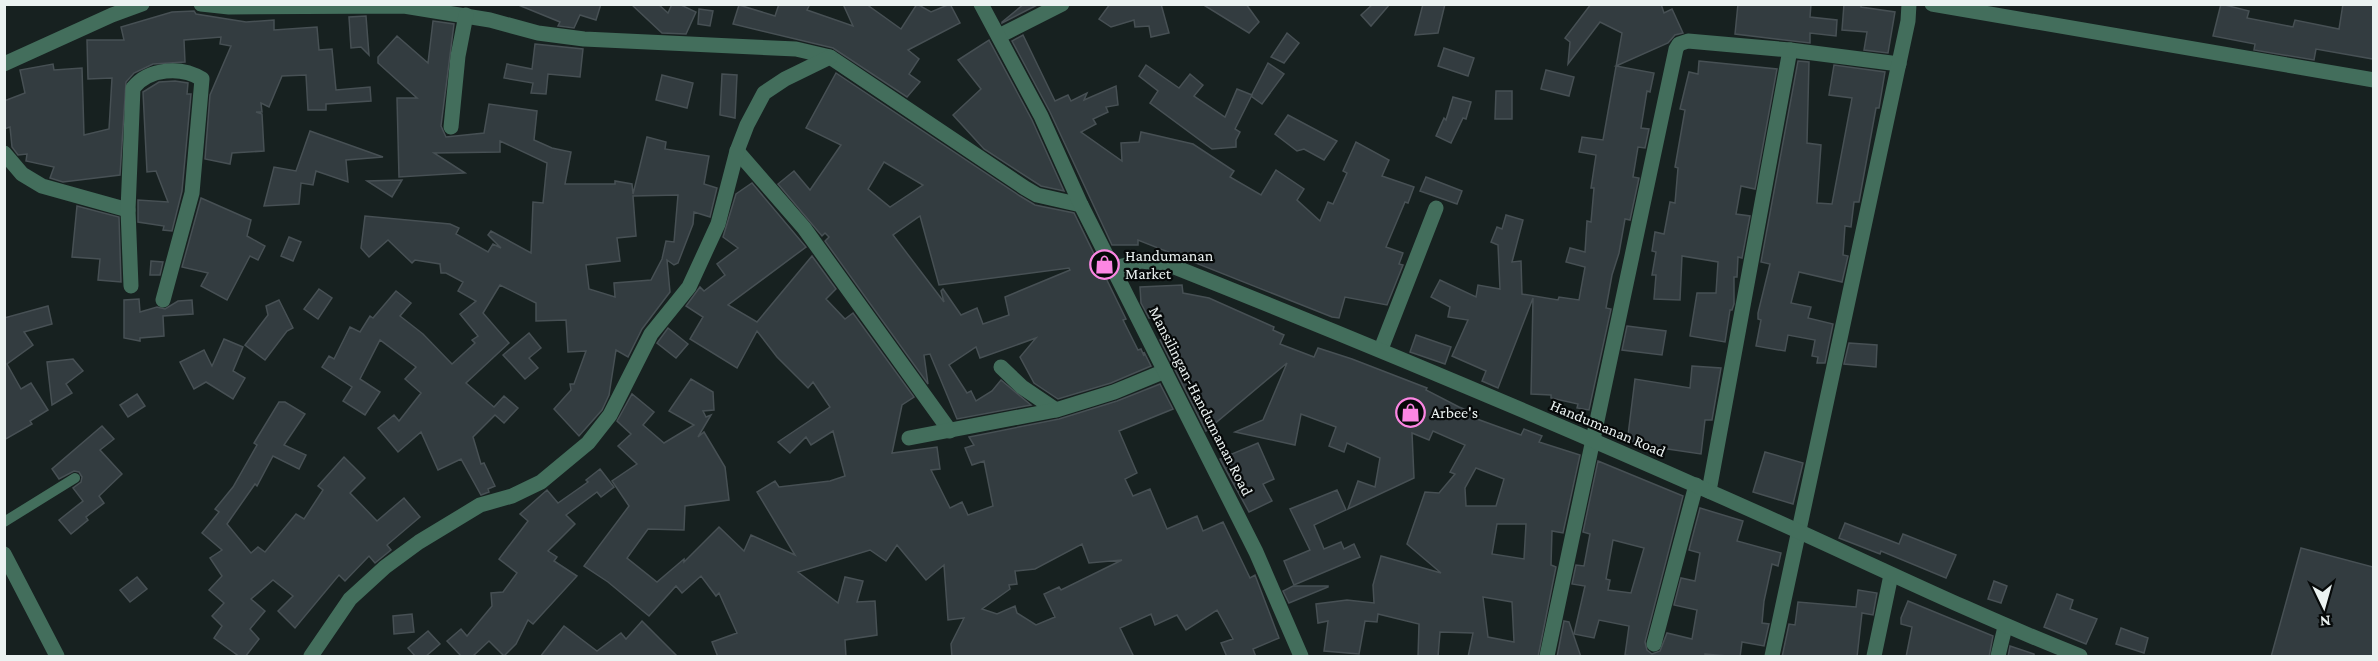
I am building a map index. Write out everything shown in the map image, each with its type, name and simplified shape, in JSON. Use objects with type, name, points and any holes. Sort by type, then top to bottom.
[{"type":"street","points":[[4,64],[110,10],[142,4]]},
{"type":"street","points":[[201,4],[230,7],[404,6],[466,15],[538,33],[584,39],[796,49],[830,57],[1037,195],[1081,205]]},
{"type":"street","name":"Mansilingan-Handumanan Road","points":[[981,4],[1041,116],[1081,205],[1115,268],[1256,552],[1301,657]]},
{"type":"street","points":[[999,36],[1062,4]]},
{"type":"street","points":[[1772,657],[1899,64],[1909,4]]},
{"type":"street","points":[[1932,4],[2373,80]]},
{"type":"street","points":[[451,128],[458,56],[466,15]]},
{"type":"street","points":[[1547,657],[1676,49],[1679,44],[1688,41],[1790,50],[1899,64]]},
{"type":"street","points":[[1654,644],[1702,488],[1790,50]]},
{"type":"street","points":[[311,656],[350,599],[385,567],[419,542],[480,505],[512,496],[541,482],[588,443],[610,415],[651,334],[689,287],[718,224],[737,151],[747,125],[765,93],[785,79],[830,57]]},
{"type":"street","points":[[131,286],[128,210],[133,88],[151,74],[185,71],[193,73],[202,79],[192,193],[163,300]]},
{"type":"street","points":[[737,151],[811,237],[950,431]]},
{"type":"street","points":[[4,153],[22,174],[42,186],[128,210]]},
{"type":"street","points":[[1381,349],[1436,208]]},
{"type":"street","name":"Handumanan Road","points":[[1115,268],[1141,261],[1167,264],[1381,349],[1702,488],[2005,627],[2080,657]]},
{"type":"street","points":[[1001,367],[1022,387],[1056,410]]},
{"type":"street","points":[[909,438],[1056,410],[1114,392],[1165,371]]},
{"type":"street","points":[[4,554],[57,657]]},
{"type":"street","points":[[1874,657],[1891,575]]},
{"type":"street","points":[[1998,657],[2005,627]]},
{"type":"lane","points":[[4,522],[75,478]]},
{"type":"building","points":[[516,4],[601,4],[596,20],[580,15],[574,28],[558,26],[560,22]]},
{"type":"building","points":[[631,4],[658,4],[668,13],[672,4],[679,4],[696,12],[686,34],[662,33]]},
{"type":"building","points":[[779,4],[810,4],[807,10],[853,26],[843,4],[866,4],[901,29],[917,4],[931,12],[950,4],[960,23],[908,50],[919,59],[909,74],[920,82],[907,97],[833,48],[733,24],[739,5],[775,16]]},
{"type":"building","points":[[1024,4],[1039,4],[1002,23],[1002,22]]},
{"type":"building","points":[[1110,4],[1161,4],[1169,33],[1151,37],[1149,26],[1135,27],[1134,20],[1111,27],[1099,19]]},
{"type":"building","points":[[1202,4],[1246,4],[1259,22],[1249,33]]},
{"type":"building","points":[[1373,4],[1390,4],[1371,26],[1361,15]]},
{"type":"building","points":[[1423,4],[1445,4],[1438,33],[1415,35]]},
{"type":"building","points":[[1591,4],[1661,4],[1664,13],[1672,9],[1683,33],[1675,35],[1668,43],[1616,66],[1622,33],[1600,22],[1568,64],[1570,42],[1565,38]]},
{"type":"building","points":[[1738,4],[1811,4],[1810,17],[1837,20],[1836,36],[1810,33],[1810,43],[1735,34]]},
{"type":"building","points":[[1844,4],[1861,4],[1861,7],[1895,12],[1888,53],[1864,50],[1867,32],[1842,30]]},
{"type":"building","points":[[2221,4],[2249,11],[2247,18],[2293,27],[2295,20],[2339,29],[2343,4],[2373,4],[2373,59],[2316,49],[2314,60],[2254,50],[2255,44],[2213,36]]},
{"type":"building","points":[[699,9],[713,11],[710,26],[698,24]]},
{"type":"building","points":[[194,11],[196,14],[246,22],[274,20],[274,30],[317,27],[319,50],[332,49],[336,90],[370,87],[371,101],[326,104],[326,110],[308,110],[306,75],[282,76],[269,107],[261,103],[262,112],[256,112],[262,114],[264,151],[232,153],[230,164],[205,159],[210,95],[231,46],[220,44],[221,37],[184,40],[185,62],[153,64],[134,73],[126,82],[120,175],[63,182],[50,178],[54,167],[26,161],[27,154],[18,155],[12,147],[10,127],[4,129],[4,101],[25,93],[20,70],[53,64],[54,70],[82,68],[84,135],[109,129],[112,78],[88,79],[87,40],[124,40],[121,27],[172,12]]},
{"type":"building","points":[[366,16],[369,55],[361,47],[351,48],[349,17]]},
{"type":"building","points":[[433,21],[454,24],[441,126],[446,137],[484,133],[489,104],[537,111],[534,140],[552,148],[571,152],[565,184],[615,184],[615,181],[632,184],[633,194],[647,137],[666,142],[665,149],[709,156],[704,184],[717,188],[710,217],[694,212],[693,224],[678,263],[674,265],[667,260],[670,292],[642,329],[628,357],[616,350],[609,395],[602,410],[579,436],[554,409],[571,390],[570,384],[574,384],[586,351],[568,352],[566,320],[536,321],[536,303],[500,285],[483,313],[509,343],[466,383],[494,407],[504,396],[518,408],[504,423],[495,415],[473,437],[481,464],[484,463],[495,486],[488,489],[489,492],[481,495],[461,459],[438,470],[421,432],[398,452],[378,428],[394,415],[399,421],[421,393],[405,379],[416,367],[380,340],[360,379],[380,392],[365,415],[343,401],[352,387],[322,367],[329,356],[334,359],[350,327],[360,332],[370,316],[373,318],[396,291],[411,303],[400,316],[423,334],[452,364],[475,343],[472,340],[478,336],[460,314],[476,301],[458,291],[463,282],[446,273],[441,273],[440,264],[415,260],[412,263],[388,240],[369,257],[361,248],[365,216],[450,224],[459,228],[456,234],[488,252],[493,244],[501,248],[488,235],[491,231],[531,253],[533,202],[543,203],[547,163],[500,141],[500,152],[434,153],[465,173],[399,177],[397,98],[417,98],[378,63],[378,57],[397,36],[428,63]],"holes":[[[678,195],[674,242],[666,241],[662,259],[651,280],[614,283],[615,297],[589,289],[586,265],[620,261],[617,238],[636,236],[633,196]]]},
{"type":"building","points":[[1287,33],[1299,43],[1284,63],[1271,57]]},
{"type":"building","points":[[1023,35],[1055,101],[1068,95],[1071,101],[1087,93],[1084,100],[1116,86],[1118,105],[1106,107],[1108,112],[1093,119],[1096,124],[1081,132],[1122,161],[1121,143],[1139,142],[1141,132],[1193,144],[1234,171],[1230,177],[1261,195],[1276,170],[1304,189],[1297,200],[1320,221],[1328,202],[1333,204],[1347,173],[1343,171],[1356,142],[1389,160],[1382,176],[1414,187],[1408,203],[1405,202],[1386,247],[1403,253],[1399,264],[1403,265],[1387,305],[1345,297],[1339,318],[1332,317],[1138,240],[1138,245],[1112,245],[1050,112],[1012,41]]},
{"type":"building","points":[[989,40],[1032,120],[1064,191],[1041,186],[984,149],[953,115],[981,89],[958,60]]},
{"type":"building","points":[[535,44],[583,49],[580,77],[548,74],[546,94],[531,93],[533,83],[504,78],[507,64],[532,69]]},
{"type":"building","points":[[1444,48],[1474,58],[1468,76],[1438,66]]},
{"type":"building","points":[[1699,61],[1777,69],[1755,189],[1741,186],[1736,214],[1750,216],[1742,258],[1738,257],[1737,277],[1734,277],[1734,304],[1730,310],[1725,342],[1690,336],[1697,293],[1716,293],[1718,262],[1682,256],[1680,300],[1654,299],[1656,275],[1652,275],[1656,252],[1652,251],[1655,232],[1664,234],[1670,202],[1675,203],[1678,168],[1675,167],[1685,110],[1680,109],[1689,72],[1698,74]]},
{"type":"building","points":[[1798,61],[1809,62],[1807,143],[1821,145],[1817,203],[1832,204],[1852,98],[1829,95],[1834,65],[1885,72],[1859,202],[1854,202],[1851,227],[1845,226],[1843,255],[1848,256],[1842,282],[1799,272],[1791,303],[1811,307],[1808,318],[1833,324],[1825,363],[1817,363],[1818,357],[1812,356],[1815,340],[1788,335],[1785,351],[1756,346],[1761,320],[1758,319],[1758,313],[1770,264],[1761,262]]},
{"type":"building","points":[[1268,63],[1284,74],[1262,104],[1251,96]]},
{"type":"building","points":[[1146,65],[1179,88],[1190,74],[1203,85],[1194,96],[1225,117],[1237,89],[1252,95],[1235,129],[1240,132],[1236,140],[1236,147],[1212,149],[1150,103],[1158,91],[1139,76]]},
{"type":"building","points":[[1616,66],[1654,73],[1650,92],[1647,91],[1641,128],[1649,129],[1645,148],[1638,147],[1633,177],[1639,178],[1630,220],[1625,219],[1619,253],[1612,275],[1606,308],[1611,309],[1589,410],[1577,408],[1578,404],[1551,398],[1551,395],[1531,394],[1533,298],[1498,388],[1482,381],[1486,371],[1452,356],[1468,320],[1448,317],[1450,307],[1431,297],[1440,280],[1476,297],[1478,285],[1500,289],[1498,245],[1491,242],[1497,227],[1502,229],[1506,215],[1523,220],[1512,262],[1521,261],[1522,294],[1558,300],[1559,297],[1579,300],[1585,267],[1566,262],[1570,248],[1585,252],[1587,221],[1591,222],[1594,188],[1591,188],[1596,155],[1579,152],[1582,137],[1603,140]]},
{"type":"building","points":[[1546,70],[1574,77],[1569,96],[1541,89]]},
{"type":"building","points":[[836,73],[1035,205],[1074,213],[1126,319],[1123,320],[1138,350],[1141,349],[1144,356],[1144,352],[1151,366],[1111,383],[1058,399],[1034,383],[1020,357],[1036,338],[980,358],[976,347],[949,365],[967,393],[971,391],[976,401],[992,391],[1001,380],[1031,405],[957,419],[930,354],[924,355],[928,384],[825,241],[829,237],[825,233],[822,236],[778,184],[794,171],[810,190],[841,145],[806,128]],"holes":[[[884,162],[923,185],[890,207],[868,189]],[[920,216],[939,285],[1069,268],[1070,270],[1005,297],[1009,315],[983,324],[977,308],[961,315],[943,289],[941,291],[944,302],[893,235]]]},
{"type":"building","points":[[722,74],[737,75],[735,118],[720,115]]},
{"type":"building","points":[[662,75],[693,83],[687,108],[656,100]]},
{"type":"building","points":[[159,82],[188,83],[187,94],[191,94],[182,191],[172,231],[163,230],[164,226],[138,222],[138,200],[168,202],[156,171],[147,172],[143,92]]},
{"type":"building","points":[[1496,91],[1512,91],[1512,119],[1495,119]]},
{"type":"building","points":[[1453,97],[1471,102],[1466,119],[1463,118],[1451,143],[1436,136],[1444,118],[1446,120]]},
{"type":"building","points":[[1288,115],[1337,141],[1324,160],[1304,149],[1297,151],[1275,134]]},
{"type":"building","points":[[310,131],[383,157],[346,160],[348,182],[316,171],[313,185],[301,183],[299,204],[264,206],[274,167],[296,171]]},
{"type":"building","points":[[1426,177],[1462,191],[1457,204],[1420,191]]},
{"type":"building","points":[[402,180],[392,197],[367,181]]},
{"type":"building","points":[[752,183],[806,247],[728,305],[757,322],[812,256],[836,289],[826,299],[845,319],[853,313],[914,397],[902,405],[892,453],[937,447],[940,469],[931,470],[950,508],[962,502],[968,515],[993,506],[984,461],[972,465],[965,448],[974,445],[969,437],[1059,419],[1117,401],[1160,384],[1173,409],[1119,431],[1137,473],[1125,479],[1133,496],[1150,489],[1167,529],[1197,516],[1203,531],[1223,522],[1250,578],[1255,575],[1279,638],[1253,649],[1256,657],[1227,657],[1221,643],[1233,639],[1217,610],[1186,630],[1177,615],[1155,625],[1151,614],[1120,628],[1134,657],[952,657],[951,644],[964,618],[948,620],[944,565],[926,580],[897,545],[886,561],[870,550],[798,572],[838,603],[845,577],[863,581],[857,602],[875,601],[877,635],[845,640],[846,657],[718,657],[712,642],[737,633],[719,593],[716,596],[701,576],[682,593],[676,586],[649,616],[608,582],[584,566],[629,506],[612,481],[637,464],[618,446],[631,434],[617,421],[632,394],[654,412],[643,425],[664,443],[694,425],[669,411],[691,379],[713,392],[714,410],[703,411],[706,417],[711,415],[698,437],[704,432],[725,467],[729,500],[685,506],[684,530],[648,529],[627,558],[657,582],[684,559],[684,562],[719,527],[744,551],[751,535],[795,555],[757,492],[775,481],[779,487],[830,481],[845,476],[833,431],[811,445],[806,437],[790,453],[778,442],[830,407],[813,382],[808,388],[777,357],[757,331],[737,368],[690,339],[703,317],[686,306],[700,287],[704,291],[725,275],[717,264],[738,248],[723,237],[736,194]],"holes":[[[1082,544],[1089,563],[1122,560],[1061,590],[1059,587],[1044,594],[1055,617],[1036,625],[1017,613],[1015,606],[997,614],[982,609],[1010,589],[1009,585],[1017,584],[1015,571],[1035,569]]]},
{"type":"building","points":[[201,198],[251,220],[247,236],[265,246],[258,260],[250,256],[227,300],[201,286],[208,273],[182,267]]},
{"type":"building","points":[[77,206],[119,217],[121,282],[98,280],[100,259],[72,257]]},
{"type":"building","points":[[289,237],[301,242],[293,261],[281,256]]},
{"type":"building","points":[[151,261],[163,262],[160,275],[150,275]]},
{"type":"building","points":[[1182,285],[1183,293],[1209,298],[1274,327],[1273,330],[1284,335],[1280,344],[1314,357],[1318,348],[1352,359],[1427,388],[1426,390],[1479,415],[1477,419],[1521,435],[1524,429],[1542,436],[1539,442],[1580,455],[1563,533],[1552,531],[1551,565],[1556,567],[1538,657],[1468,657],[1473,633],[1440,632],[1438,657],[1418,657],[1419,624],[1378,614],[1377,622],[1365,621],[1359,654],[1324,651],[1328,621],[1318,623],[1316,604],[1347,600],[1374,603],[1373,585],[1381,556],[1441,573],[1407,544],[1425,492],[1439,493],[1455,474],[1450,472],[1465,445],[1433,431],[1429,440],[1412,433],[1414,478],[1348,509],[1358,481],[1375,487],[1380,458],[1347,443],[1344,452],[1329,446],[1336,427],[1301,414],[1295,445],[1235,432],[1263,420],[1287,363],[1206,431],[1160,340],[1162,339],[1152,318],[1149,318],[1141,303],[1140,287]],"holes":[[[1476,468],[1504,479],[1496,506],[1466,506],[1465,488]],[[1497,524],[1526,524],[1524,559],[1492,554]],[[1483,597],[1512,602],[1514,642],[1488,637]]]},
{"type":"building","points":[[319,289],[332,298],[318,319],[304,309]]},
{"type":"building","points":[[139,299],[140,312],[157,307],[165,309],[178,301],[192,300],[193,314],[163,316],[164,336],[140,338],[140,341],[124,338],[124,300]]},
{"type":"building","points":[[279,300],[293,328],[287,331],[265,360],[245,345],[268,315],[266,306]]},
{"type":"building","points":[[48,306],[52,324],[24,332],[33,345],[7,364],[21,389],[31,383],[48,410],[30,421],[32,424],[4,440],[4,318]]},
{"type":"building","points":[[1627,326],[1666,331],[1662,355],[1622,350]]},
{"type":"building","points":[[668,328],[688,344],[676,358],[657,343]]},
{"type":"building","points":[[529,333],[541,348],[529,358],[538,368],[525,379],[503,355]]},
{"type":"building","points":[[1416,335],[1451,347],[1445,364],[1410,352]]},
{"type":"building","points":[[224,339],[243,347],[233,371],[245,378],[233,399],[206,382],[194,389],[180,362],[204,350],[212,366]]},
{"type":"building","points":[[1849,343],[1877,345],[1876,367],[1844,364]]},
{"type":"building","points":[[73,359],[83,371],[66,384],[72,393],[52,405],[47,362]]},
{"type":"building","points":[[1692,366],[1721,368],[1712,420],[1705,420],[1701,454],[1627,443],[1635,379],[1690,388]]},
{"type":"building","points":[[137,394],[145,406],[128,417],[120,405]]},
{"type":"building","points":[[279,402],[285,402],[305,414],[284,445],[306,455],[299,469],[273,456],[257,486],[255,484],[227,524],[251,553],[258,547],[265,552],[296,514],[304,519],[323,490],[318,486],[344,457],[365,478],[350,493],[377,521],[404,498],[420,517],[387,545],[391,550],[375,563],[369,556],[345,581],[339,575],[295,628],[278,611],[293,596],[273,580],[251,599],[265,611],[250,629],[259,639],[245,657],[240,657],[214,638],[222,626],[212,616],[224,603],[209,590],[222,576],[210,558],[222,550],[202,533],[219,512],[215,509],[233,487],[257,445],[254,443]]},
{"type":"building","points":[[102,426],[114,439],[100,450],[122,474],[99,496],[104,503],[86,517],[88,520],[71,534],[59,520],[83,501],[73,488],[81,482],[82,477],[79,472],[74,471],[59,479],[52,469]]},
{"type":"building","points":[[1258,443],[1274,479],[1263,484],[1272,501],[1249,512],[1220,459]]},
{"type":"building","points":[[1765,452],[1803,463],[1793,504],[1753,492]]},
{"type":"building","points":[[1598,461],[1683,496],[1645,642],[1647,650],[1652,654],[1660,651],[1667,633],[1692,639],[1697,610],[1674,605],[1681,578],[1695,581],[1700,553],[1689,550],[1700,508],[1743,521],[1737,541],[1781,553],[1778,566],[1772,564],[1764,601],[1762,623],[1769,624],[1764,646],[1742,642],[1740,657],[1705,654],[1705,657],[1637,657],[1625,655],[1629,626],[1599,620],[1594,638],[1574,634],[1585,586],[1572,584],[1576,565],[1584,566],[1590,534],[1583,532]],"holes":[[[1613,540],[1644,548],[1631,593],[1608,590],[1610,580],[1606,579]]]},
{"type":"building","points":[[600,469],[614,487],[601,497],[597,492],[566,515],[575,524],[548,551],[557,557],[554,561],[577,576],[533,624],[528,620],[516,644],[504,656],[489,641],[472,657],[462,657],[447,641],[461,629],[467,636],[492,606],[491,593],[503,592],[517,573],[499,559],[528,521],[520,514],[547,490],[558,503],[588,482],[586,480]]},
{"type":"building","points":[[1337,490],[1346,510],[1314,525],[1324,549],[1341,542],[1344,549],[1354,544],[1360,557],[1294,585],[1284,561],[1310,550],[1290,509]]},
{"type":"building","points":[[1845,523],[1899,544],[1903,534],[1956,555],[1946,578],[1881,551],[1880,554],[1839,538]]},
{"type":"building","points":[[2301,548],[2373,567],[2373,657],[2271,657]]},
{"type":"building","points":[[137,577],[147,589],[130,602],[120,590]]},
{"type":"building","points":[[1994,581],[2007,586],[2001,603],[1988,599]]},
{"type":"building","points":[[1293,586],[1328,587],[1289,603],[1283,591]]},
{"type":"building","points":[[1858,590],[1877,593],[1873,615],[1862,613],[1857,657],[1782,657],[1789,624],[1795,625],[1798,602],[1856,607]]},
{"type":"building","points":[[2057,594],[2073,600],[2070,609],[2097,619],[2086,644],[2044,627]]},
{"type":"building","points":[[1908,601],[1993,636],[1989,657],[1906,657],[1912,627],[1901,624],[1901,618]]},
{"type":"building","points":[[412,614],[414,632],[394,634],[393,616]]},
{"type":"building","points":[[642,621],[678,657],[540,657],[564,626],[597,651],[621,633],[626,639]]},
{"type":"building","points":[[1564,621],[1569,622],[1581,657],[1557,657]]},
{"type":"building","points":[[2121,628],[2148,638],[2144,653],[2116,644]]},
{"type":"building","points":[[428,631],[440,644],[425,657],[416,657],[408,648]]},
{"type":"building","points":[[2010,646],[2034,654],[2034,657],[2008,657]]},
{"type":"place","name":"Handumanan Market","points":[[1104,264]]},
{"type":"place","name":"Arbee's","points":[[1410,412]]}]
